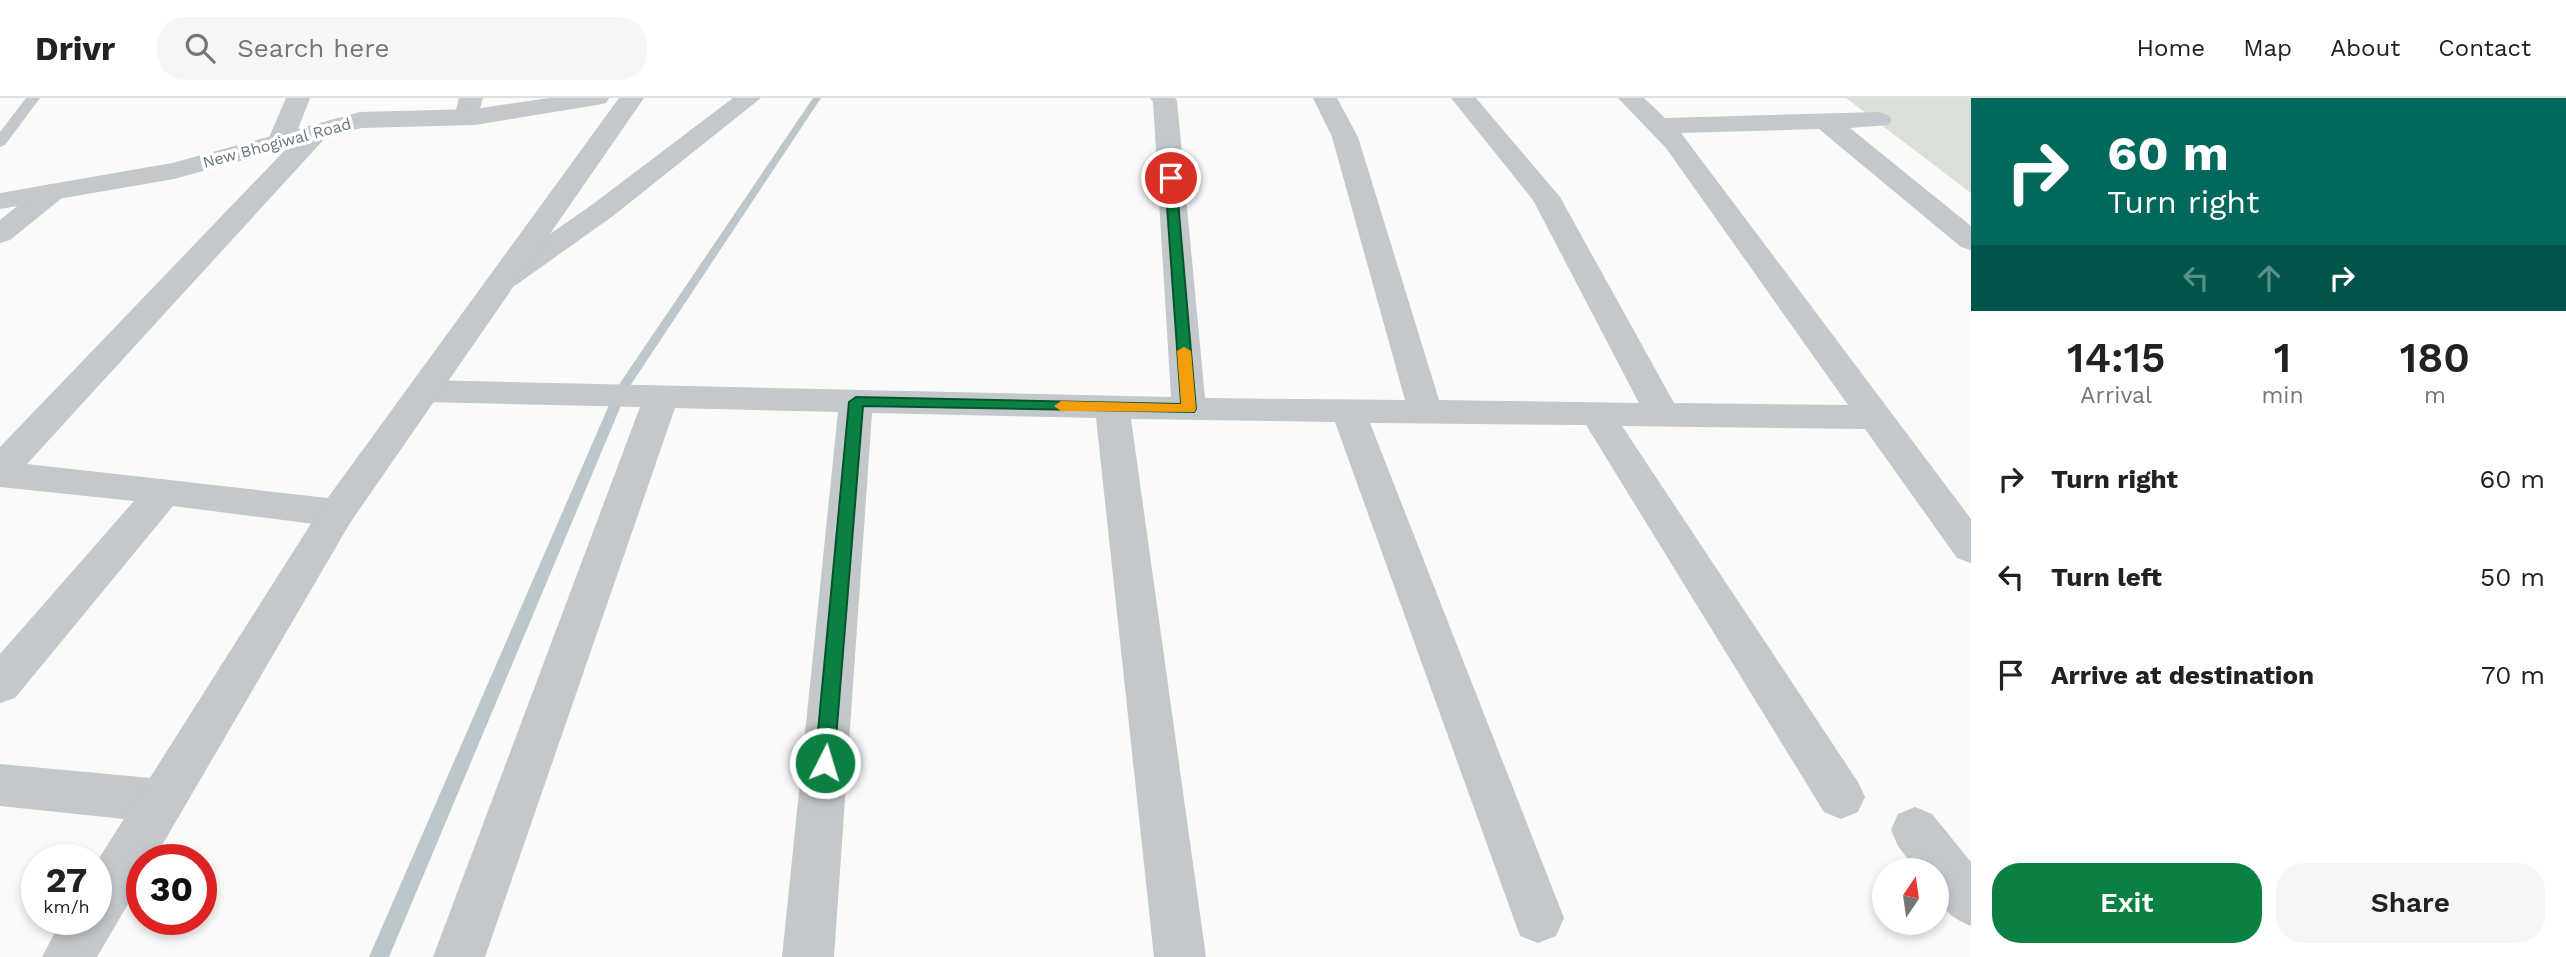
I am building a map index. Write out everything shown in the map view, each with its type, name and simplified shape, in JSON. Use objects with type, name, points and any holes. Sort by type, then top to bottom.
[{"type":"street","points":[[280,142],[298,98]]},
{"type":"street","name":"New Bhogiwal Road","points":[[0,201],[174,171],[360,120],[469,107],[597,98]]},
{"type":"street","points":[[112,884],[337,513],[632,98]]},
{"type":"street","points":[[505,279],[603,210],[749,98]]},
{"type":"street","points":[[1162,98],[1189,409]]},
{"type":"street","points":[[1325,98],[1345,137],[1425,411]]},
{"type":"street","points":[[1463,98],[1546,197],[1663,415]]},
{"type":"street","points":[[1630,98],[1675,142],[1971,548]]},
{"type":"street","points":[[1658,126],[1879,120]]},
{"type":"street","points":[[1826,122],[1971,241]]},
{"type":"street","points":[[0,472],[318,131]]},
{"type":"street","points":[[0,234],[52,192]]},
{"type":"street","points":[[424,391],[602,393],[1189,409],[1875,417]]},
{"type":"street","points":[[458,957],[652,396]]},
{"type":"street","points":[[808,957],[856,402]]},
{"type":"street","points":[[1112,407],[1180,957]]},
{"type":"street","points":[[1348,411],[1538,918]]},
{"type":"street","points":[[1596,414],[1841,797]]},
{"type":"street","points":[[0,472],[337,513]]},
{"type":"street","points":[[0,685],[164,491]]},
{"type":"street","points":[[0,785],[162,801]]},
{"type":"street","points":[[1915,830],[1971,901]]},
{"type":"street","points":[[68,957],[81,935]]},
{"type":"lane","points":[[0,142],[33,98]]},
{"type":"shaded area","points":[[1846,98],[1971,98],[1971,193]]},
{"type":"waterway","points":[[379,957],[622,389],[817,98]]},
{"type":"slow traffic","points":[[1061,406],[1189,409],[1184,351]]},
{"type":"route","points":[[825,763],[856,402],[1189,409],[1171,178]]}]
